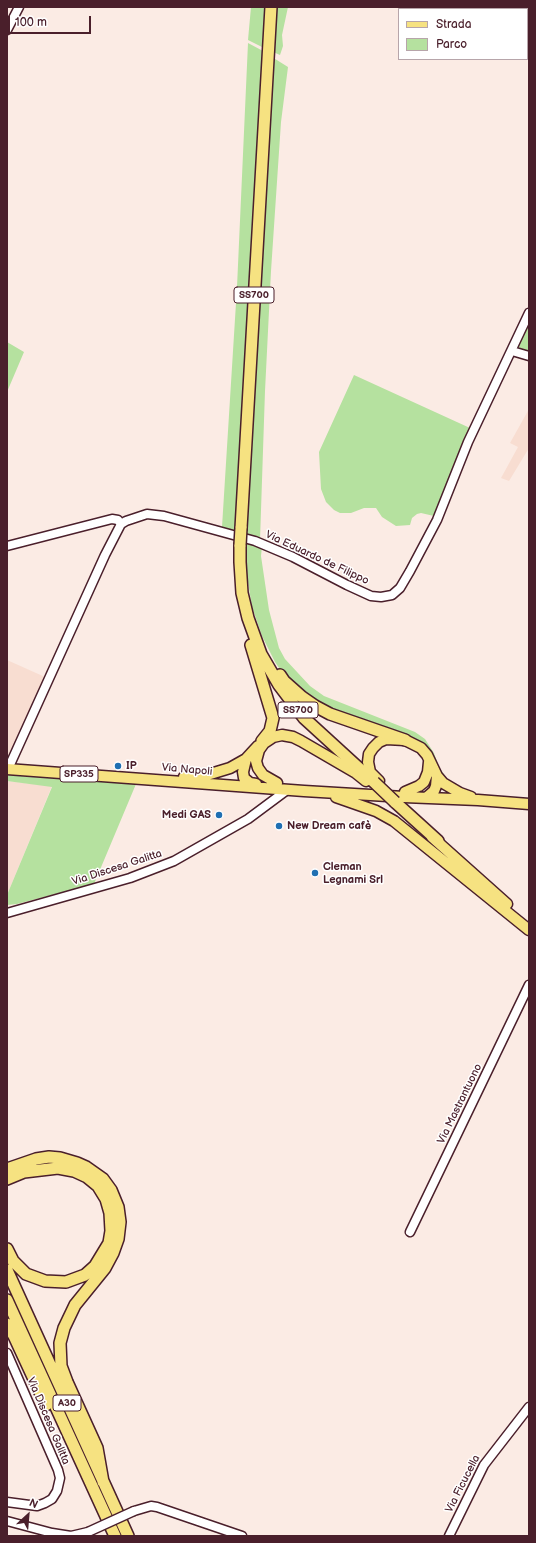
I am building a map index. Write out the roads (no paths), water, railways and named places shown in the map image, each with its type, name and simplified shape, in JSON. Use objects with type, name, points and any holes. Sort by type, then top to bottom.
[{"type":"highway","name":"SS700","points":[[271,7],[240,545],[244,604],[261,654],[287,696],[315,729],[438,841]]},
{"type":"highway","points":[[244,604],[243,615],[250,644],[273,718],[270,731],[262,742]]},
{"type":"highway","points":[[248,618],[256,629],[273,666],[284,681],[302,697],[314,706],[330,714],[405,740]]},
{"type":"highway","points":[[7,1169],[36,1159],[60,1158],[77,1163],[86,1167],[102,1179],[111,1190],[118,1207],[120,1222],[118,1239],[113,1253],[105,1268],[75,1305],[64,1328],[60,1343],[61,1366],[66,1382],[97,1448],[104,1482]]},
{"type":"highway","points":[[7,1179],[24,1172],[58,1168],[74,1171],[87,1177],[98,1186],[106,1198],[110,1213],[111,1231],[109,1243],[95,1266],[86,1275],[66,1282],[44,1281],[26,1274],[13,1261],[7,1249]]},
{"type":"highway","name":"A30","points":[[7,1270],[128,1536]]},
{"type":"highway","name":"A30","points":[[7,1300],[115,1536]]},
{"type":"highway","points":[[7,1324],[60,1433],[92,1486]]},
{"type":"main road","points":[[277,783],[263,775],[258,768],[256,761],[259,750],[264,743],[273,737],[282,736],[293,737],[301,741],[374,783]]},
{"type":"main road","points":[[374,783],[368,762],[369,754],[378,742],[386,739],[405,740],[422,748],[437,776],[449,787],[478,800]]},
{"type":"main road","points":[[184,777],[215,773],[230,768],[246,759],[262,742]]},
{"type":"main road","points":[[246,759],[244,775],[246,781],[252,784],[284,786],[304,791]]},
{"type":"main road","points":[[429,762],[428,772],[424,782],[426,798],[434,791],[437,776]]},
{"type":"main road","name":"SP335","points":[[7,769],[151,779]]},
{"type":"main road","name":"Via Napoli","points":[[151,779],[184,777],[277,783],[405,792],[426,798]]},
{"type":"main road","name":"Via Napoli","points":[[151,779],[404,798],[478,800],[529,804]]},
{"type":"main road","points":[[405,792],[419,786],[424,782]]},
{"type":"main road","points":[[319,792],[376,811],[394,821],[529,930]]},
{"type":"main road","name":"SS700","points":[[438,841],[529,924]]},
{"type":"street","points":[[7,30],[19,7]]},
{"type":"street","name":"Via Eduardo de Filippo","points":[[121,524],[134,517],[147,514],[164,516],[255,541],[293,557],[347,586],[372,596],[381,597],[392,595],[400,588],[437,520],[468,442],[529,312]]},
{"type":"street","points":[[512,350],[529,356]]},
{"type":"street","points":[[7,546],[112,519],[118,520],[121,524],[104,555],[7,769]]},
{"type":"street","name":"Via Discesa Galitta","points":[[7,913],[130,878],[174,861],[248,819],[287,790]]},
{"type":"street","name":"Via Mastrantuono","points":[[410,1232],[529,985]]},
{"type":"street","name":"Via Discesa Galitta","points":[[7,1353],[58,1470],[60,1478],[57,1491],[52,1498],[45,1503],[37,1506],[7,1502]]},
{"type":"street","name":"Via Ficucella","points":[[449,1536],[484,1465],[529,1407]]},
{"type":"street","points":[[7,1521],[52,1533],[71,1536],[88,1532],[134,1511],[150,1506],[157,1507],[242,1536]]},
{"type":"place","name":"IP","points":[[118,766]]},
{"type":"place","name":"Medi GAS","points":[[219,815]]},
{"type":"place","name":"New Dream cafè","points":[[279,826]]},
{"type":"place","name":"Cleman Legnami Srl","points":[[315,873]]}]
